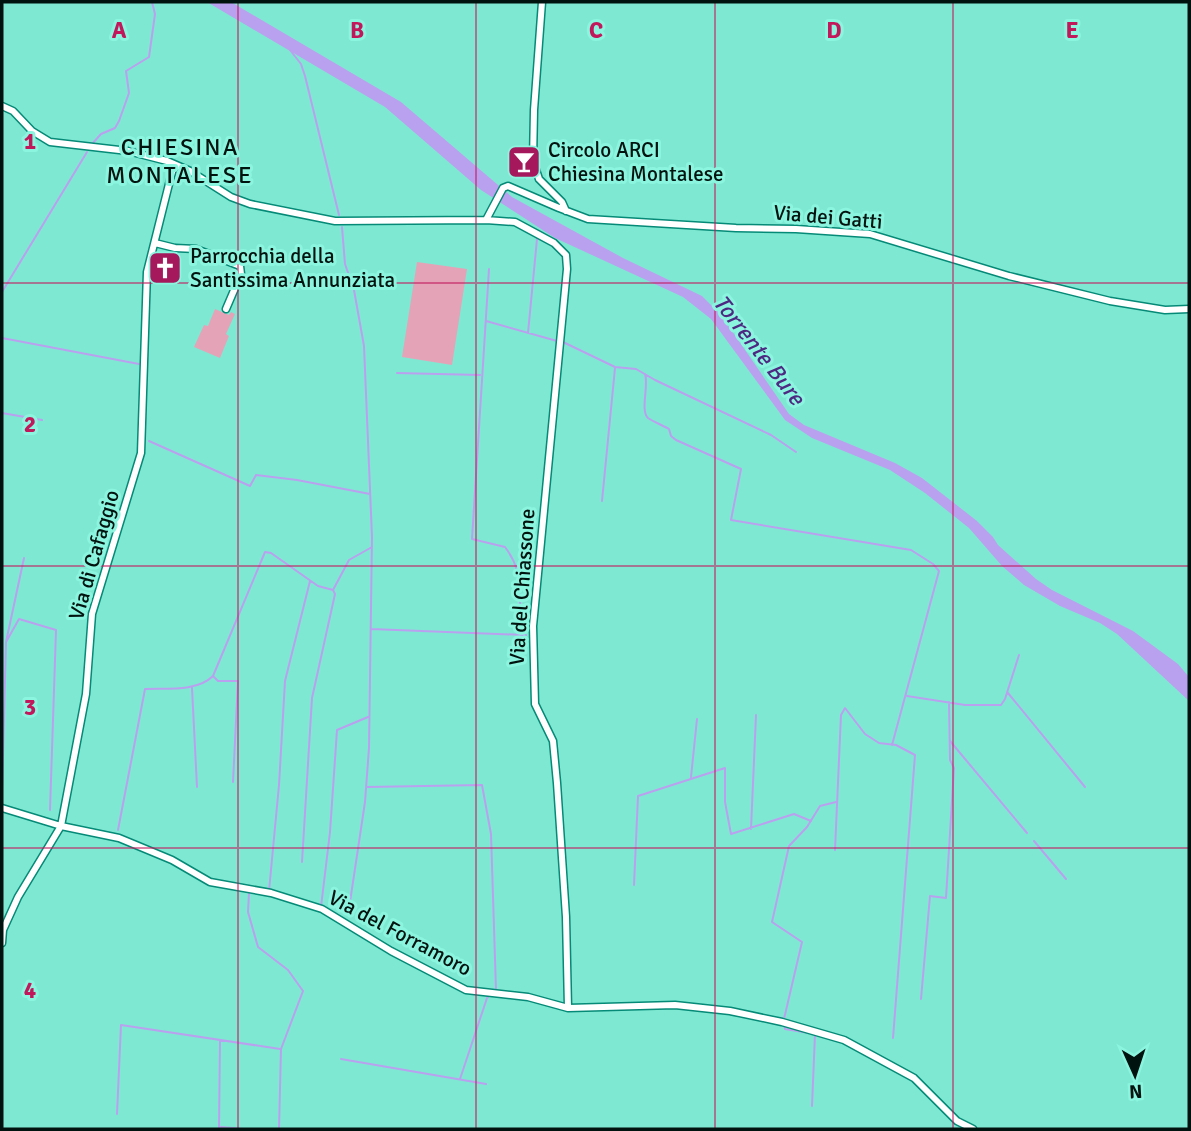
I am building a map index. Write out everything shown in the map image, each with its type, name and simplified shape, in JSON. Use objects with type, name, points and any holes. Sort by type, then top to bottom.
[{"type":"street","points":[[542,2],[533,161],[539,179],[562,202],[566,211]]},
{"type":"street","points":[[2,106],[13,111],[32,131],[50,142],[128,151],[174,163],[244,203],[330,220],[486,220]]},
{"type":"street","name":"Via di Cafaggio","points":[[2,943],[3,930],[18,897],[61,826],[86,694],[92,614],[141,453],[147,272],[174,163]]},
{"type":"street","name":"Via dei Gatti","points":[[486,220],[504,188],[510,186],[583,218],[870,234],[1009,276],[1110,301],[1165,310],[1189,309]]},
{"type":"street","name":"Via del Chiassone","points":[[486,220],[515,222],[554,243],[566,255],[567,269],[533,626],[533,658],[535,704],[553,741],[566,917],[568,1008]]},
{"type":"street","points":[[155,243],[196,249],[240,266],[241,274],[226,309]]},
{"type":"street","name":"Via del Forramoro","points":[[2,808],[61,826],[119,838],[172,860],[210,882],[271,893],[322,909],[391,951],[466,990],[528,997],[568,1008],[675,1005],[730,1012],[782,1022],[844,1040],[914,1078],[957,1121],[973,1129]]},
{"type":"shaded area","points":[[207,2],[231,2],[401,102],[512,197],[623,258],[702,296],[721,315],[789,414],[804,425],[895,463],[922,478],[977,521],[998,545],[1036,579],[1052,590],[1133,631],[1178,664],[1189,677],[1189,701],[1117,634],[1024,585],[1002,566],[969,528],[925,493],[890,470],[812,438],[785,420],[711,319],[683,297],[555,238],[481,190],[385,107]]},
{"type":"shaded area","points":[[417,262],[467,269],[452,365],[402,357]]},
{"type":"shaded area","points":[[215,309],[229,315],[231,312],[235,314],[220,358],[194,347]]},
{"type":"waterway","points":[[92,144],[101,134],[115,128],[119,121],[129,93],[126,71],[149,57],[155,14],[152,2]]},
{"type":"waterway","points":[[290,50],[301,64],[305,76],[339,215]]},
{"type":"waterway","points":[[2,292],[87,152]]},
{"type":"waterway","points":[[342,227],[345,264],[354,290],[364,346],[372,537],[369,748],[365,802],[350,902]]},
{"type":"waterway","points":[[528,333],[537,239]]},
{"type":"waterway","points":[[489,269],[472,539],[505,547],[517,571],[521,612]]},
{"type":"waterway","points":[[486,321],[557,341]]},
{"type":"waterway","points":[[2,338],[139,364]]},
{"type":"waterway","points":[[563,342],[615,367],[636,369],[771,435],[796,452]]},
{"type":"waterway","points":[[602,501],[615,368]]},
{"type":"waterway","points":[[397,373],[480,375]]},
{"type":"waterway","points":[[645,374],[645,410],[648,418],[669,429],[676,440],[741,469],[731,520],[911,550],[939,571],[892,745]]},
{"type":"waterway","points":[[2,413],[42,420]]},
{"type":"waterway","points":[[149,441],[250,486],[256,475],[370,494]]},
{"type":"waterway","points":[[302,862],[312,698],[335,594],[333,590],[349,560],[372,547]]},
{"type":"waterway","points":[[118,830],[145,689],[190,687],[213,676],[265,552],[271,553],[318,586],[333,590]]},
{"type":"waterway","points":[[2,793],[6,642],[24,558]]},
{"type":"waterway","points":[[269,891],[285,681],[310,581]]},
{"type":"waterway","points":[[6,642],[19,619],[56,630],[50,810]]},
{"type":"waterway","points":[[371,629],[526,635]]},
{"type":"waterway","points":[[907,696],[965,705],[1001,705],[1019,655]]},
{"type":"waterway","points":[[214,677],[218,681],[238,681],[233,782]]},
{"type":"waterway","points":[[192,688],[197,787]]},
{"type":"waterway","points":[[1008,693],[1085,787]]},
{"type":"waterway","points":[[921,999],[930,896],[946,898],[954,768],[950,760],[949,702]]},
{"type":"waterway","points":[[835,850],[841,715],[845,708],[865,734],[879,743],[896,745],[915,755],[893,1038]]},
{"type":"waterway","points":[[751,829],[756,715]]},
{"type":"waterway","points":[[321,907],[330,832],[337,730],[368,717]]},
{"type":"waterway","points":[[691,777],[697,719]]},
{"type":"waterway","points":[[950,741],[1027,833]]},
{"type":"waterway","points":[[634,885],[638,796],[725,768],[725,802],[731,834],[794,814],[811,821]]},
{"type":"waterway","points":[[367,787],[482,785],[491,834],[494,992]]},
{"type":"waterway","points":[[784,1019],[802,942],[772,922],[789,846],[807,827],[820,806],[836,802]]},
{"type":"waterway","points":[[1034,841],[1066,879]]},
{"type":"waterway","points":[[249,893],[248,912],[258,947],[288,970],[303,991],[281,1049],[279,1129]]},
{"type":"waterway","points":[[460,1079],[490,995]]},
{"type":"waterway","points":[[784,1024],[785,1029],[809,1033]]},
{"type":"waterway","points":[[117,1114],[121,1025],[280,1049]]},
{"type":"waterway","points":[[812,1106],[815,1034]]},
{"type":"waterway","points":[[219,1129],[220,1040]]},
{"type":"waterway","points":[[341,1059],[486,1084]]},
{"type":"waterway","points":[[221,1127],[243,1129]]},
{"type":"place","name":"Circolo ARCI Chiesina Montalese","points":[[524,162]]},
{"type":"place","name":"Parrocchia della Santissima Annunziata","points":[[165,268]]},
{"type":"district","name":"CHIESINA MONTALESE","points":[[180,161]]},
{"type":"water label","name":"Torrente Bure","points":[[759,350]]}]
